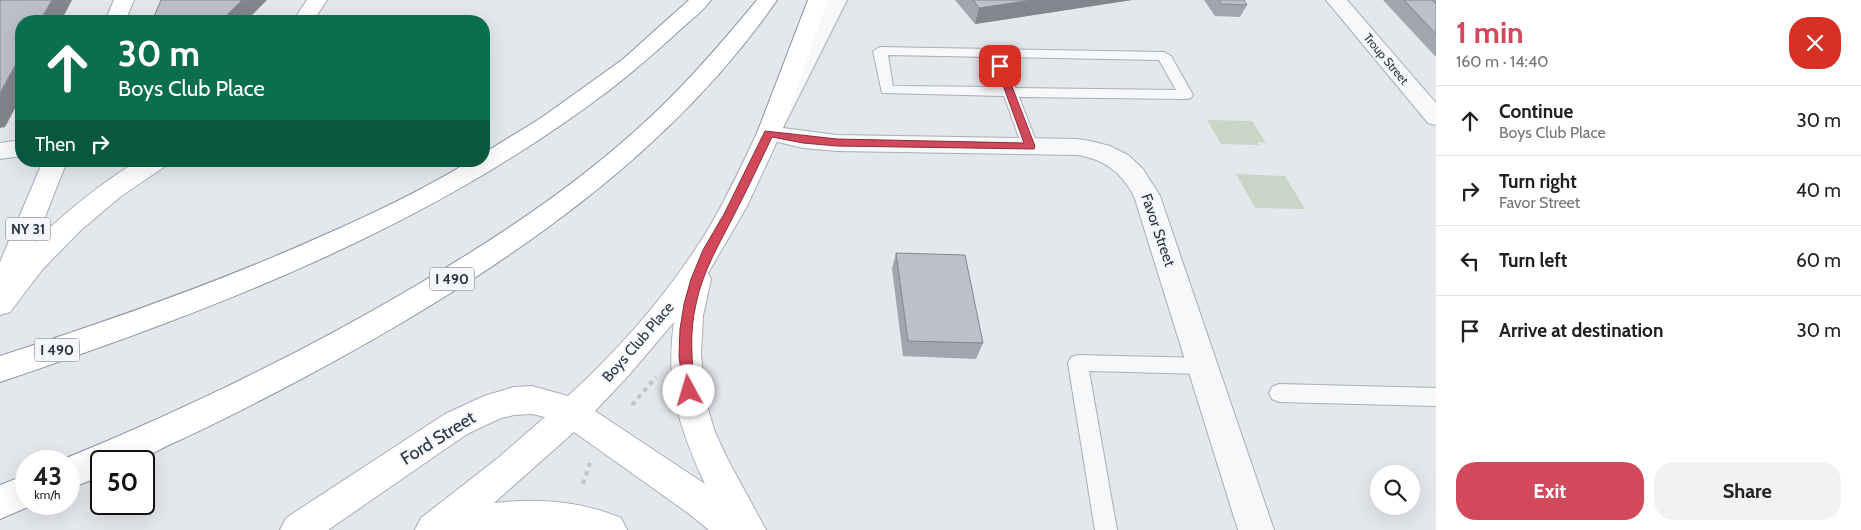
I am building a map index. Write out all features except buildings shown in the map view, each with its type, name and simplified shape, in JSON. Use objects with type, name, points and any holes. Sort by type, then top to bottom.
[{"type":"main road","points":[[118,15],[124,0]]},
{"type":"main road","name":"I 490","points":[[490,159],[538,130],[604,85],[660,39],[701,0]]},
{"type":"main road","name":"I 490","points":[[80,468],[234,398],[303,364],[422,298],[522,233],[603,172],[666,116],[735,41],[767,0]]},
{"type":"main road","points":[[769,133],[818,0]]},
{"type":"main road","name":"Boys Club Place","points":[[433,530],[572,414],[647,335],[680,293],[709,250],[730,214],[769,133]]},
{"type":"main road","name":"NY 31","points":[[0,296],[5,273],[53,167]]},
{"type":"main road","name":"NY 31","points":[[0,304],[44,252],[74,222],[121,184],[146,167]]},
{"type":"main road","name":"I 490","points":[[0,369],[182,306],[300,257],[358,230],[477,167]]},
{"type":"main road","points":[[709,250],[697,279],[688,313],[685,356],[689,391],[697,427],[729,500],[748,530]]},
{"type":"main road","name":"Ford Street","points":[[298,530],[456,424],[477,413],[514,401],[532,400],[560,407],[630,450],[736,530]]},
{"type":"main road","points":[[0,496],[15,492]]},
{"type":"main road","points":[[0,502],[15,494]]},
{"type":"main road","points":[[445,530],[485,520],[530,516],[574,520],[609,530]]},
{"type":"street","name":"Boys Club Place","points":[[769,133],[837,0]]},
{"type":"street","name":"Troup Street","points":[[1336,0],[1436,118]]},
{"type":"street","name":"Favor Street","points":[[769,133],[829,142],[1094,149],[1123,161],[1138,178],[1147,196],[1256,530]]},
{"type":"street","points":[[0,151],[15,149]]},
{"type":"lane","points":[[880,52],[995,53],[1164,56],[1186,95],[887,90],[880,52]]},
{"type":"lane","points":[[995,53],[1030,146]]},
{"type":"lane","points":[[1106,530],[1078,363],[1203,366]]},
{"type":"lane","points":[[1279,393],[1436,398]]},
{"type":"path","points":[[632,405],[661,371]]},
{"type":"green space","points":[[1207,120],[1252,121],[1266,143],[1258,142],[1259,145],[1221,144]]},
{"type":"green space","points":[[1236,174],[1285,176],[1305,209],[1255,208]]},
{"type":"route","points":[[689,391],[685,356],[686,329],[697,279],[709,250],[730,214],[769,133],[803,140],[837,143],[1030,146],[1000,66]]}]
